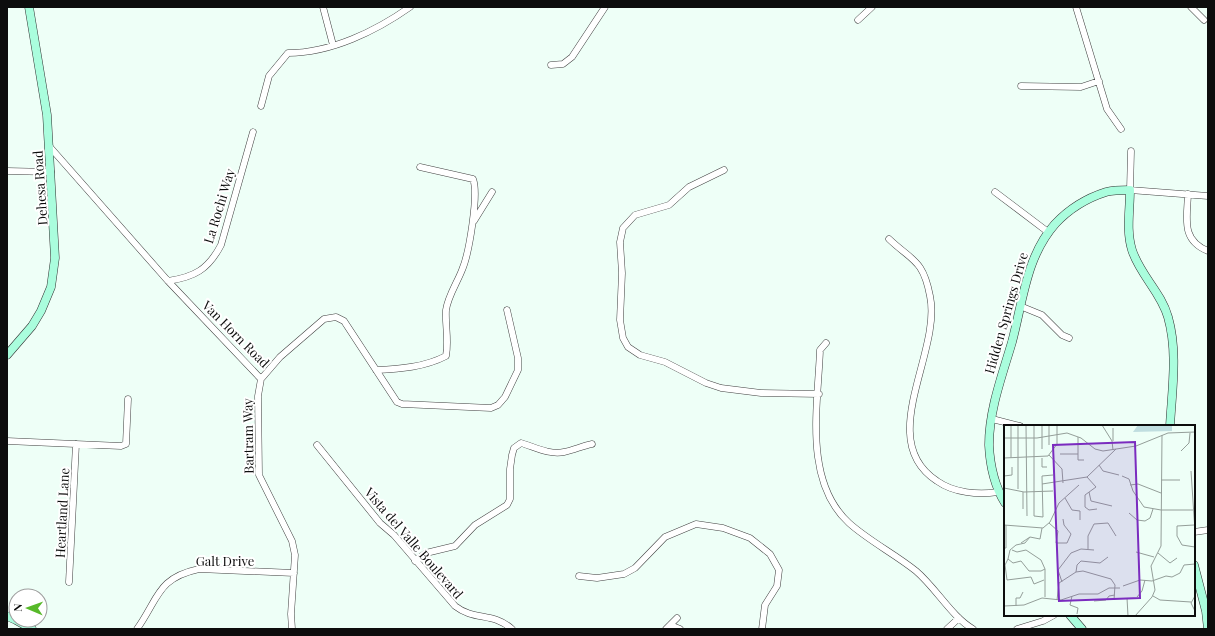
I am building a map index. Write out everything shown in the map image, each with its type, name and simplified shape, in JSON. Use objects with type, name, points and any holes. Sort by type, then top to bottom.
[{"type":"street","name":"Dehesa Road","points":[[7,355],[21,340],[37,318],[46,299],[53,278],[56,248],[47,115],[29,7]]},
{"type":"street","points":[[323,7],[333,45]]},
{"type":"street","points":[[261,106],[269,76],[288,53],[302,53],[333,45],[377,29],[410,7]]},
{"type":"street","points":[[551,66],[563,64],[572,57],[605,7]]},
{"type":"street","points":[[858,20],[872,7]]},
{"type":"street","points":[[1076,7],[1107,109],[1121,129]]},
{"type":"street","points":[[1191,7],[1204,20]]},
{"type":"street","points":[[1021,86],[1081,87],[1099,81]]},
{"type":"street","name":"La Rochi Way","points":[[168,281],[187,278],[203,269],[216,254],[221,245],[253,132]]},
{"type":"street","name":"Van Horn Road","points":[[49,146],[168,281],[261,378],[280,357],[328,317],[336,316],[344,320],[395,400],[402,404],[491,408],[498,405],[504,398],[518,370],[518,358],[507,310]]},
{"type":"street","points":[[1131,151],[1128,225],[1132,252],[1162,301],[1172,334],[1174,352],[1170,425]]},
{"type":"street","points":[[376,370],[401,369],[435,362],[446,356],[448,342],[446,309],[463,268],[472,224],[475,185],[473,179],[420,167]]},
{"type":"street","points":[[724,170],[689,187],[669,205],[635,215],[623,228],[620,242],[622,273],[620,320],[623,338],[628,347],[640,355],[665,362],[706,383],[721,388],[761,393],[818,394]]},
{"type":"street","points":[[7,171],[51,172]]},
{"type":"street","name":"Hidden Springs Drive","points":[[1004,501],[998,492],[992,469],[990,453],[992,419],[998,387],[1032,260],[1048,232],[1061,218],[1079,204],[1107,192],[1130,190],[1163,194],[1208,196]]},
{"type":"street","points":[[472,224],[492,192]]},
{"type":"street","points":[[995,192],[1048,232]]},
{"type":"street","points":[[1188,194],[1188,233],[1195,244],[1208,251]]},
{"type":"street","points":[[889,239],[907,253],[920,267],[927,282],[931,299],[930,333],[910,420],[910,440],[914,452],[923,469],[943,485],[974,493],[998,492]]},
{"type":"street","points":[[1020,306],[1042,315],[1062,335],[1069,338]]},
{"type":"street","points":[[826,343],[820,350],[816,428],[818,459],[826,487],[836,506],[849,523],[920,575],[960,618],[973,629]]},
{"type":"street","name":"Bartram Way","points":[[261,378],[258,396],[259,475],[292,541],[295,555],[291,614],[292,629]]},
{"type":"street","points":[[7,441],[121,446],[126,444],[128,399]]},
{"type":"street","points":[[992,419],[1016,425]]},
{"type":"street","points":[[415,561],[426,553],[455,546],[475,525],[507,505],[510,499],[510,469],[512,455],[514,448],[520,443],[556,453],[592,444]]},
{"type":"street","name":"Heartland Lane","points":[[69,582],[76,444]]},
{"type":"street","name":"Vista del Valle Boulevard","points":[[317,445],[380,523],[394,535],[415,561],[460,610],[476,616],[492,617],[505,623],[512,629]]},
{"type":"street","points":[[579,576],[597,578],[624,574],[635,568],[664,538],[696,524],[723,528],[750,538],[770,554],[779,570],[777,586],[765,605],[762,629]]},
{"type":"street","points":[[1195,532],[1208,530]]},
{"type":"street","name":"Galt Drive","points":[[137,629],[158,593],[170,580],[185,572],[199,569],[294,573]]},
{"type":"street","points":[[1195,569],[1206,611],[1208,629]]},
{"type":"street","points":[[1017,629],[1043,621],[1052,616]]},
{"type":"street","points":[[1071,616],[1082,629]]},
{"type":"street","points":[[668,627],[677,618]]},
{"type":"street","points":[[947,629],[960,618]]},
{"type":"street","points":[[668,627],[680,629]]}]
